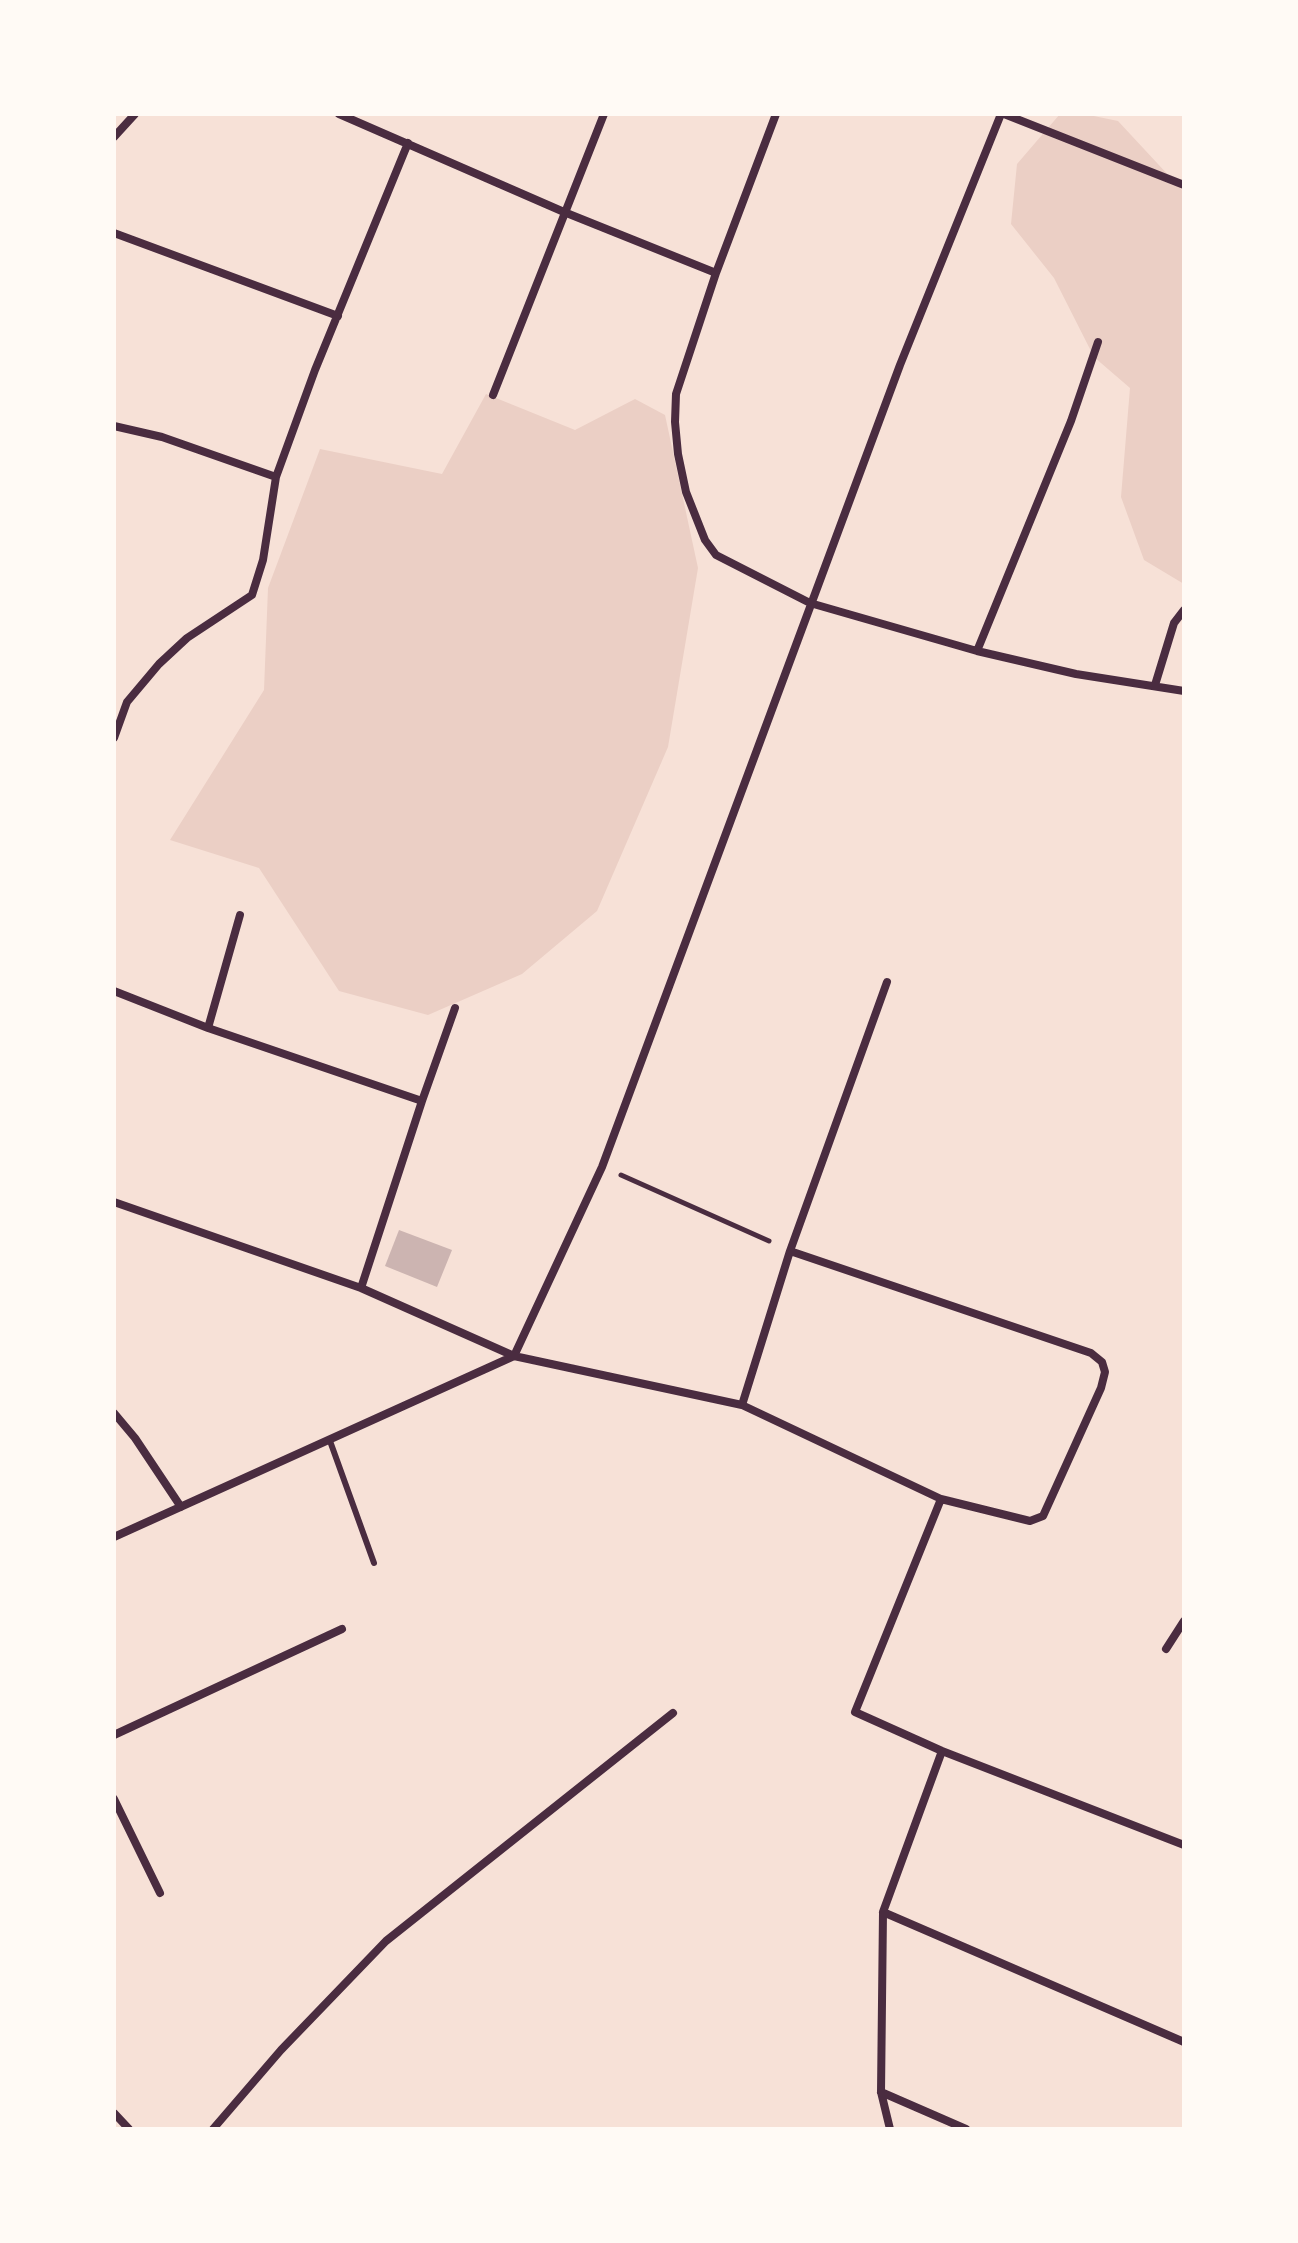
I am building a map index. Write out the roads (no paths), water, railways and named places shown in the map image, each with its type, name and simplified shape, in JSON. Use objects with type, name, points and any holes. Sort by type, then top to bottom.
[{"type":"street","points":[[114,137],[135,114]]},
{"type":"street","points":[[339,114],[564,212],[716,273]]},
{"type":"street","points":[[493,395],[604,114]]},
{"type":"street","points":[[776,114],[716,273],[676,394],[675,422],[686,492],[697,524],[716,555],[810,603],[977,651],[1076,674],[1184,691]]},
{"type":"street","points":[[114,1537],[514,1356],[602,1167],[900,365],[1002,114],[1184,185]]},
{"type":"street","points":[[114,738],[127,702],[159,664],[187,638],[252,595],[263,560],[276,477],[408,143]]},
{"type":"street","points":[[114,233],[338,316]]},
{"type":"street","points":[[977,651],[1071,421],[1098,342]]},
{"type":"street","points":[[114,426],[162,437],[276,477]]},
{"type":"street","points":[[1155,685],[1174,623],[1184,610]]},
{"type":"street","points":[[208,1028],[240,915]]},
{"type":"street","points":[[742,1405],[790,1251],[887,982]]},
{"type":"street","points":[[114,991],[208,1028],[422,1101]]},
{"type":"street","points":[[361,1288],[455,1008]]},
{"type":"street","points":[[114,1202],[361,1288],[514,1356],[742,1405],[941,1499],[1030,1521],[1043,1516],[1101,1388],[1105,1372],[1102,1362],[1091,1353],[790,1251]]},
{"type":"street","points":[[114,1413],[135,1438],[181,1507]]},
{"type":"street","points":[[941,1499],[855,1712],[942,1751],[1184,1845]]},
{"type":"street","points":[[1166,1649],[1184,1621]]},
{"type":"street","points":[[114,1735],[342,1629]]},
{"type":"street","points":[[213,2129],[281,2050],[386,1941],[673,1713]]},
{"type":"street","points":[[890,2129],[881,2092],[883,1912],[942,1751]]},
{"type":"street","points":[[114,1799],[160,1893]]},
{"type":"street","points":[[883,1912],[1184,2042]]},
{"type":"street","points":[[881,2092],[966,2129]]},
{"type":"street","points":[[114,2113],[129,2129]]},
{"type":"lane","points":[[330,1441],[374,1563]]}]
